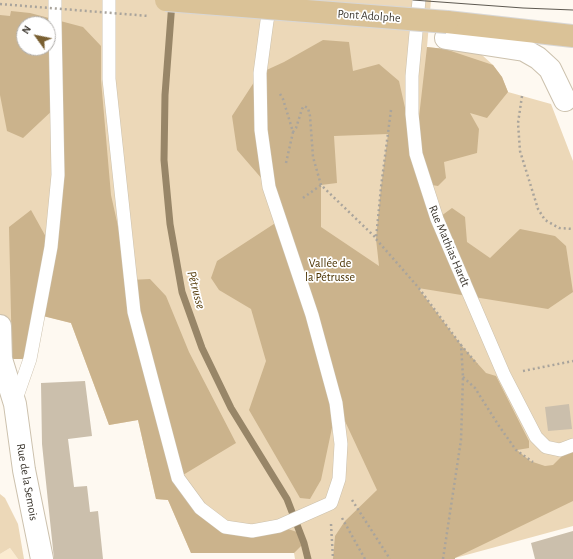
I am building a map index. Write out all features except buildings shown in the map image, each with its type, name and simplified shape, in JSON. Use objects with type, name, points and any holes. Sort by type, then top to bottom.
[{"type":"main road","name":"Pont Adolphe","points":[[166,0],[447,30],[573,32]]},
{"type":"street","points":[[447,30],[524,50],[534,55],[550,69],[564,100]]},
{"type":"street","name":"Rue de la Semois","points":[[0,326],[1,359],[14,404],[24,470],[42,559]]},
{"type":"lane","points":[[14,404],[30,359],[51,247],[58,175],[55,0]]},
{"type":"lane","points":[[109,0],[110,79],[134,312],[178,478],[200,508],[225,527],[252,531],[279,526],[330,503],[339,479],[341,444],[336,403],[312,315],[269,187],[261,130],[260,73],[267,21],[273,0]]},
{"type":"lane","name":"Rue Mathias Hardt","points":[[418,0],[412,76],[412,114],[416,154],[436,219],[504,375],[536,437],[546,447],[560,450],[573,445]]},
{"type":"path","points":[[260,73],[274,85],[283,99],[293,132]]},
{"type":"path","points":[[522,96],[518,123],[520,151],[538,209],[545,220],[559,228],[573,229]]},
{"type":"path","points":[[286,162],[293,132],[296,128],[304,106],[308,108],[310,116],[313,157],[321,185],[376,239],[418,288],[461,345],[481,368]]},
{"type":"path","points":[[376,239],[381,187],[392,106]]},
{"type":"path","points":[[303,198],[321,185]]},
{"type":"path","points":[[443,559],[461,440],[463,377],[461,345]]},
{"type":"path","points":[[504,375],[573,361]]},
{"type":"path","points":[[339,479],[390,559]]},
{"type":"path","points":[[330,503],[333,559]]},
{"type":"path","points":[[330,503],[345,521],[364,559]]},
{"type":"shaded area","points":[[10,548],[18,559],[0,559],[0,554]]},
{"type":"green space","name":"Vallée de la Pétrusse","points":[[0,0],[431,0],[427,47],[445,49],[469,48],[482,55],[493,65],[502,77],[508,92],[551,104],[573,161],[573,526],[455,559],[295,559],[294,553],[191,553],[168,500],[156,499],[138,420],[109,425],[71,323],[39,315],[0,359]]},
{"type":"green space","points":[[11,11],[41,16],[16,16],[16,56],[56,56],[56,20],[83,27],[101,46],[101,80],[111,195],[130,280],[150,279],[166,296],[189,352],[236,443],[178,478],[225,527],[279,526],[297,532],[304,543],[294,553],[191,553],[168,500],[156,499],[138,420],[109,425],[71,323],[39,315],[30,359],[12,359],[9,227],[31,210],[51,246],[56,107],[23,138],[7,131],[0,95],[0,15],[10,16]]},
{"type":"green space","points":[[323,40],[349,42],[353,71],[379,64],[399,81],[415,152],[427,47],[445,49],[493,65],[502,77],[508,92],[487,118],[470,113],[479,129],[477,153],[444,162],[446,178],[438,186],[425,184],[437,219],[452,208],[465,217],[467,242],[490,258],[520,229],[555,236],[566,246],[573,292],[548,309],[418,288],[461,345],[486,373],[496,376],[529,441],[529,448],[517,450],[530,461],[545,466],[553,465],[573,445],[573,501],[455,559],[333,559],[335,536],[345,521],[377,490],[337,404],[321,480],[310,499],[300,498],[249,410],[266,361],[251,309],[219,290],[211,278],[217,261],[280,220],[269,187],[237,150],[232,116],[260,73],[284,62]],"holes":[[[388,134],[376,239],[379,266],[321,227],[321,185],[337,183],[334,136]]]},
{"type":"green space","points":[[0,494],[5,498],[18,524],[24,559],[18,559],[10,548],[0,554]]},
{"type":"waterway","name":"Pétrusse","points":[[172,2],[165,95],[164,160],[170,224],[182,292],[202,348],[231,408],[287,499],[304,543],[308,559]]},
{"type":"tram line","points":[[413,0],[573,10]]}]
